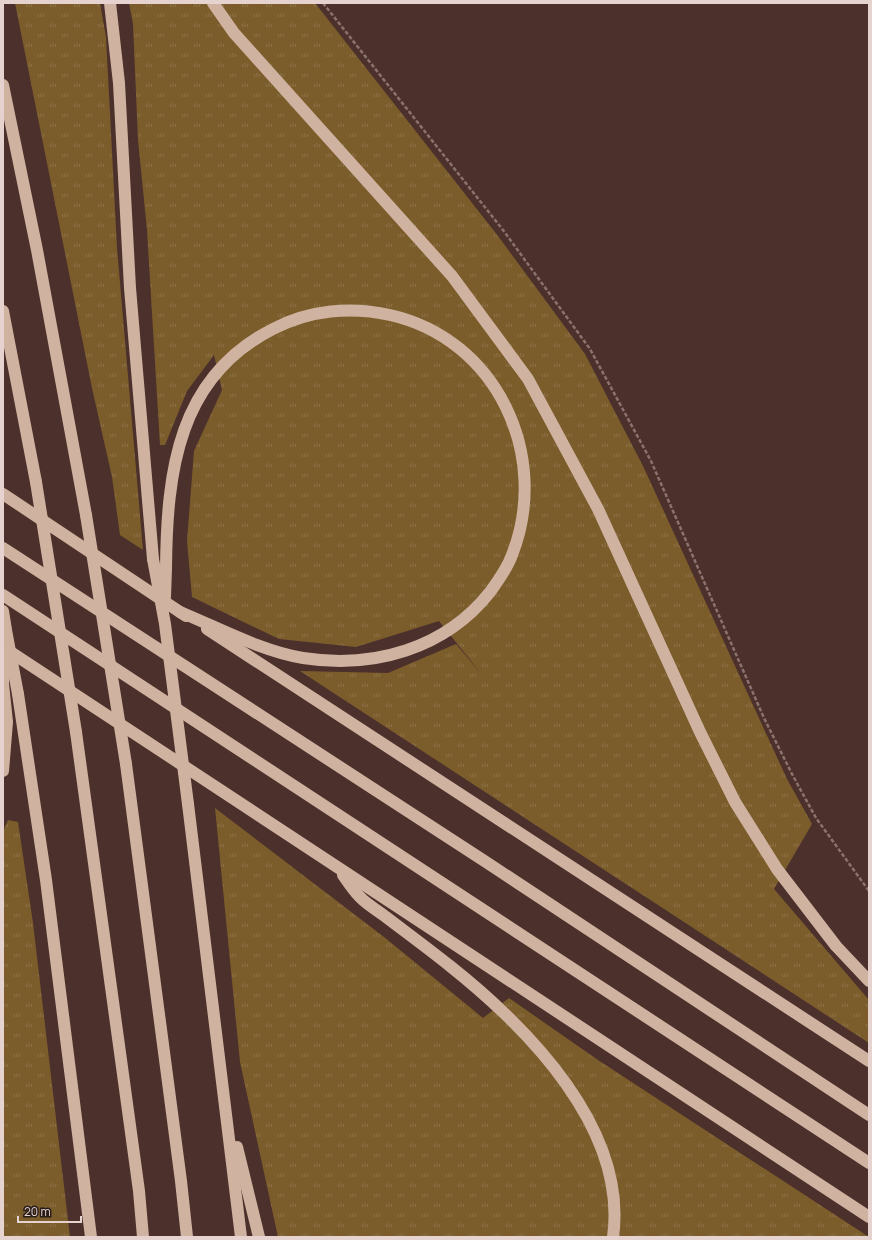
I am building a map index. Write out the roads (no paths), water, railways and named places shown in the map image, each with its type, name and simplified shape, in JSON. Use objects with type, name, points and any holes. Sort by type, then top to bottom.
[{"type":"highway","points":[[110,3],[119,84],[130,288],[153,559],[165,624],[241,1237]]},
{"type":"highway","points":[[213,3],[234,33],[452,276],[528,379],[598,509],[700,732],[735,802],[777,869],[836,946],[869,981]]},
{"type":"highway","points":[[3,85],[37,250],[86,515],[126,764],[180,1173],[187,1237]]},
{"type":"highway","points":[[3,311],[36,482],[76,732],[139,1191],[143,1237]]},
{"type":"highway","points":[[165,624],[166,530],[171,485],[178,448],[191,411],[207,383],[229,357],[252,339],[287,322],[319,313],[373,311],[408,319],[458,347],[477,364],[493,384],[512,420],[520,449],[525,480],[520,530],[512,557],[498,582],[478,606],[453,628],[430,642],[403,652],[374,659],[341,661],[301,658],[262,646],[180,612]]},
{"type":"highway","points":[[3,494],[180,612],[869,1061]]},
{"type":"highway","points":[[3,548],[492,866],[869,1115]]},
{"type":"highway","points":[[3,595],[869,1163]]},
{"type":"highway","points":[[3,611],[18,694],[46,880],[91,1237]]},
{"type":"highway","points":[[3,771],[7,722],[3,684],[6,630]]},
{"type":"highway","points":[[3,646],[869,1217]]},
{"type":"highway","points":[[336,866],[360,897],[452,967],[520,1028],[569,1088],[591,1126],[610,1172],[615,1224],[613,1237]]},
{"type":"highway","points":[[224,1097],[259,1237]]}]
